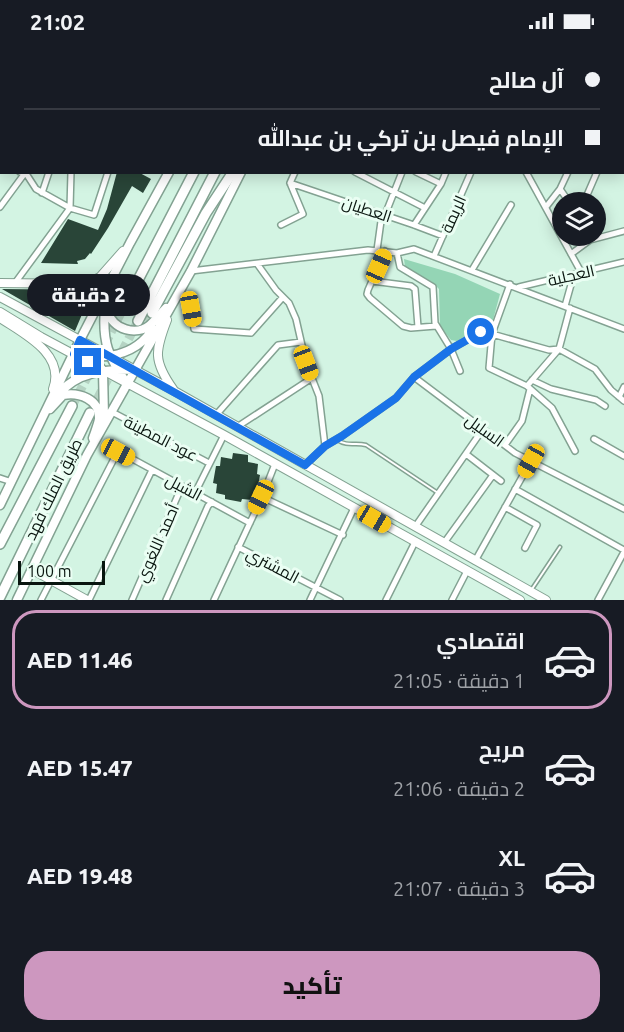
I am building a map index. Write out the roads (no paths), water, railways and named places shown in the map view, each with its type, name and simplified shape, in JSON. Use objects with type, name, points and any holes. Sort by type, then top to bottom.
[{"type":"highway","points":[[123,309],[191,174]]},
{"type":"highway","points":[[138,321],[214,174]]},
{"type":"highway","points":[[152,314],[206,213],[232,174]]},
{"type":"highway","name":"طريق الملك فهد","points":[[0,544],[72,406]]},
{"type":"highway","name":"طريق الملك فهد","points":[[0,597],[90,413]]},
{"type":"main road","points":[[0,505],[80,340],[167,174]]},
{"type":"main road","points":[[87,455],[191,271],[240,174]]},
{"type":"main road","points":[[0,283],[87,284],[100,277],[130,243]]},
{"type":"main road","points":[[119,266],[108,310],[112,320],[120,327],[132,331],[150,326],[176,296]]},
{"type":"main road","points":[[119,266],[105,303],[103,327],[105,346],[117,370],[128,385]]},
{"type":"main road","points":[[74,354],[111,357],[138,346],[147,338],[176,296]]},
{"type":"main road","points":[[176,296],[157,345],[157,354],[164,375],[176,392]]},
{"type":"main road","points":[[0,297],[176,392],[546,600]]},
{"type":"main road","points":[[0,312],[128,385],[224,435],[520,600]]},
{"type":"main road","points":[[0,318],[46,351],[56,373],[54,386],[39,424]]},
{"type":"main road","points":[[17,600],[104,416],[103,370],[80,340]]},
{"type":"main road","points":[[39,424],[57,396],[70,383],[103,370],[136,370]]},
{"type":"main road","points":[[39,424],[63,395],[76,394],[86,397],[93,402],[99,416],[87,455]]},
{"type":"main road","points":[[31,569],[88,600]]},
{"type":"street","points":[[0,207],[2,200],[22,174]]},
{"type":"street","points":[[24,174],[42,193],[70,208],[94,215],[107,174]]},
{"type":"street","points":[[42,193],[48,174]]},
{"type":"street","points":[[15,283],[70,208],[71,174]]},
{"type":"street","points":[[281,225],[303,214],[290,183],[294,174]]},
{"type":"street","points":[[359,174],[425,208]]},
{"type":"street","points":[[377,250],[384,214],[401,174]]},
{"type":"street","points":[[419,174],[441,184]]},
{"type":"street","points":[[414,225],[445,174]]},
{"type":"street","name":"الريمة","points":[[434,256],[470,174]]},
{"type":"street","points":[[527,174],[581,272]]},
{"type":"street","points":[[546,207],[560,189],[567,174]]},
{"type":"street","points":[[588,192],[596,174]]},
{"type":"street","name":"العطيان","points":[[290,183],[443,236]]},
{"type":"street","points":[[472,270],[511,206]]},
{"type":"street","points":[[571,254],[590,240],[624,231]]},
{"type":"street","points":[[191,271],[377,250],[397,253],[414,249],[623,329],[624,320]]},
{"type":"street","points":[[385,251],[367,294],[403,326],[436,326]]},
{"type":"street","points":[[397,253],[400,267],[433,287],[436,326],[451,349],[460,371]]},
{"type":"street","name":"العجلية","points":[[517,287],[624,262]]},
{"type":"street","points":[[258,264],[289,303],[296,319],[319,396],[325,446]]},
{"type":"street","points":[[505,445],[522,421],[532,380],[559,350],[574,274]]},
{"type":"street","points":[[372,281],[411,286],[416,289],[418,327]]},
{"type":"street","points":[[510,284],[492,334],[489,368],[529,387],[552,408],[575,452]]},
{"type":"street","points":[[191,309],[194,329],[251,333],[283,297]]},
{"type":"street","points":[[305,465],[325,446],[396,398],[414,377],[451,349],[495,324]]},
{"type":"street","points":[[492,334],[549,350],[559,350],[595,369],[611,390],[622,399],[624,387]]},
{"type":"street","points":[[216,415],[278,345],[301,342]]},
{"type":"street","name":"السليل","points":[[414,377],[505,445],[624,509]]},
{"type":"street","points":[[237,427],[312,378]]},
{"type":"street","points":[[532,380],[551,389],[596,400],[605,406]]},
{"type":"street","name":"عود المطينة","points":[[112,412],[209,463]]},
{"type":"street","points":[[415,527],[483,429]]},
{"type":"street","points":[[195,493],[224,435]]},
{"type":"street","points":[[594,439],[624,456]]},
{"type":"street","name":"الشبل","points":[[51,580],[118,452],[250,523]]},
{"type":"street","points":[[466,454],[501,481]]},
{"type":"street","points":[[475,561],[531,461]]},
{"type":"street","points":[[214,600],[275,464]]},
{"type":"street","points":[[88,600],[152,470]]},
{"type":"street","points":[[444,543],[493,475]]},
{"type":"street","points":[[0,477],[12,482]]},
{"type":"street","name":"أحمد اللغوي","points":[[132,600],[182,486]]},
{"type":"street","points":[[515,489],[623,554],[598,600]]},
{"type":"street","points":[[261,497],[343,535]]},
{"type":"street","points":[[165,600],[208,506],[212,502]]},
{"type":"street","points":[[505,507],[537,525],[525,548]]},
{"type":"street","points":[[310,600],[354,508]]},
{"type":"street","points":[[386,600],[415,542]]},
{"type":"street","name":"المشتري","points":[[238,547],[340,600]]},
{"type":"street","points":[[452,600],[467,571]]},
{"type":"street","points":[[41,600],[51,580]]},
{"type":"lane","points":[[336,440],[347,446],[366,445],[438,493]]},
{"type":"lane","points":[[531,592],[560,547]]},
{"type":"tunnel","points":[[105,344],[123,309]]},
{"type":"tunnel","points":[[138,332],[152,313]]},
{"type":"tunnel","points":[[91,411],[138,321]]},
{"type":"tunnel","points":[[72,406],[91,370]]}]
